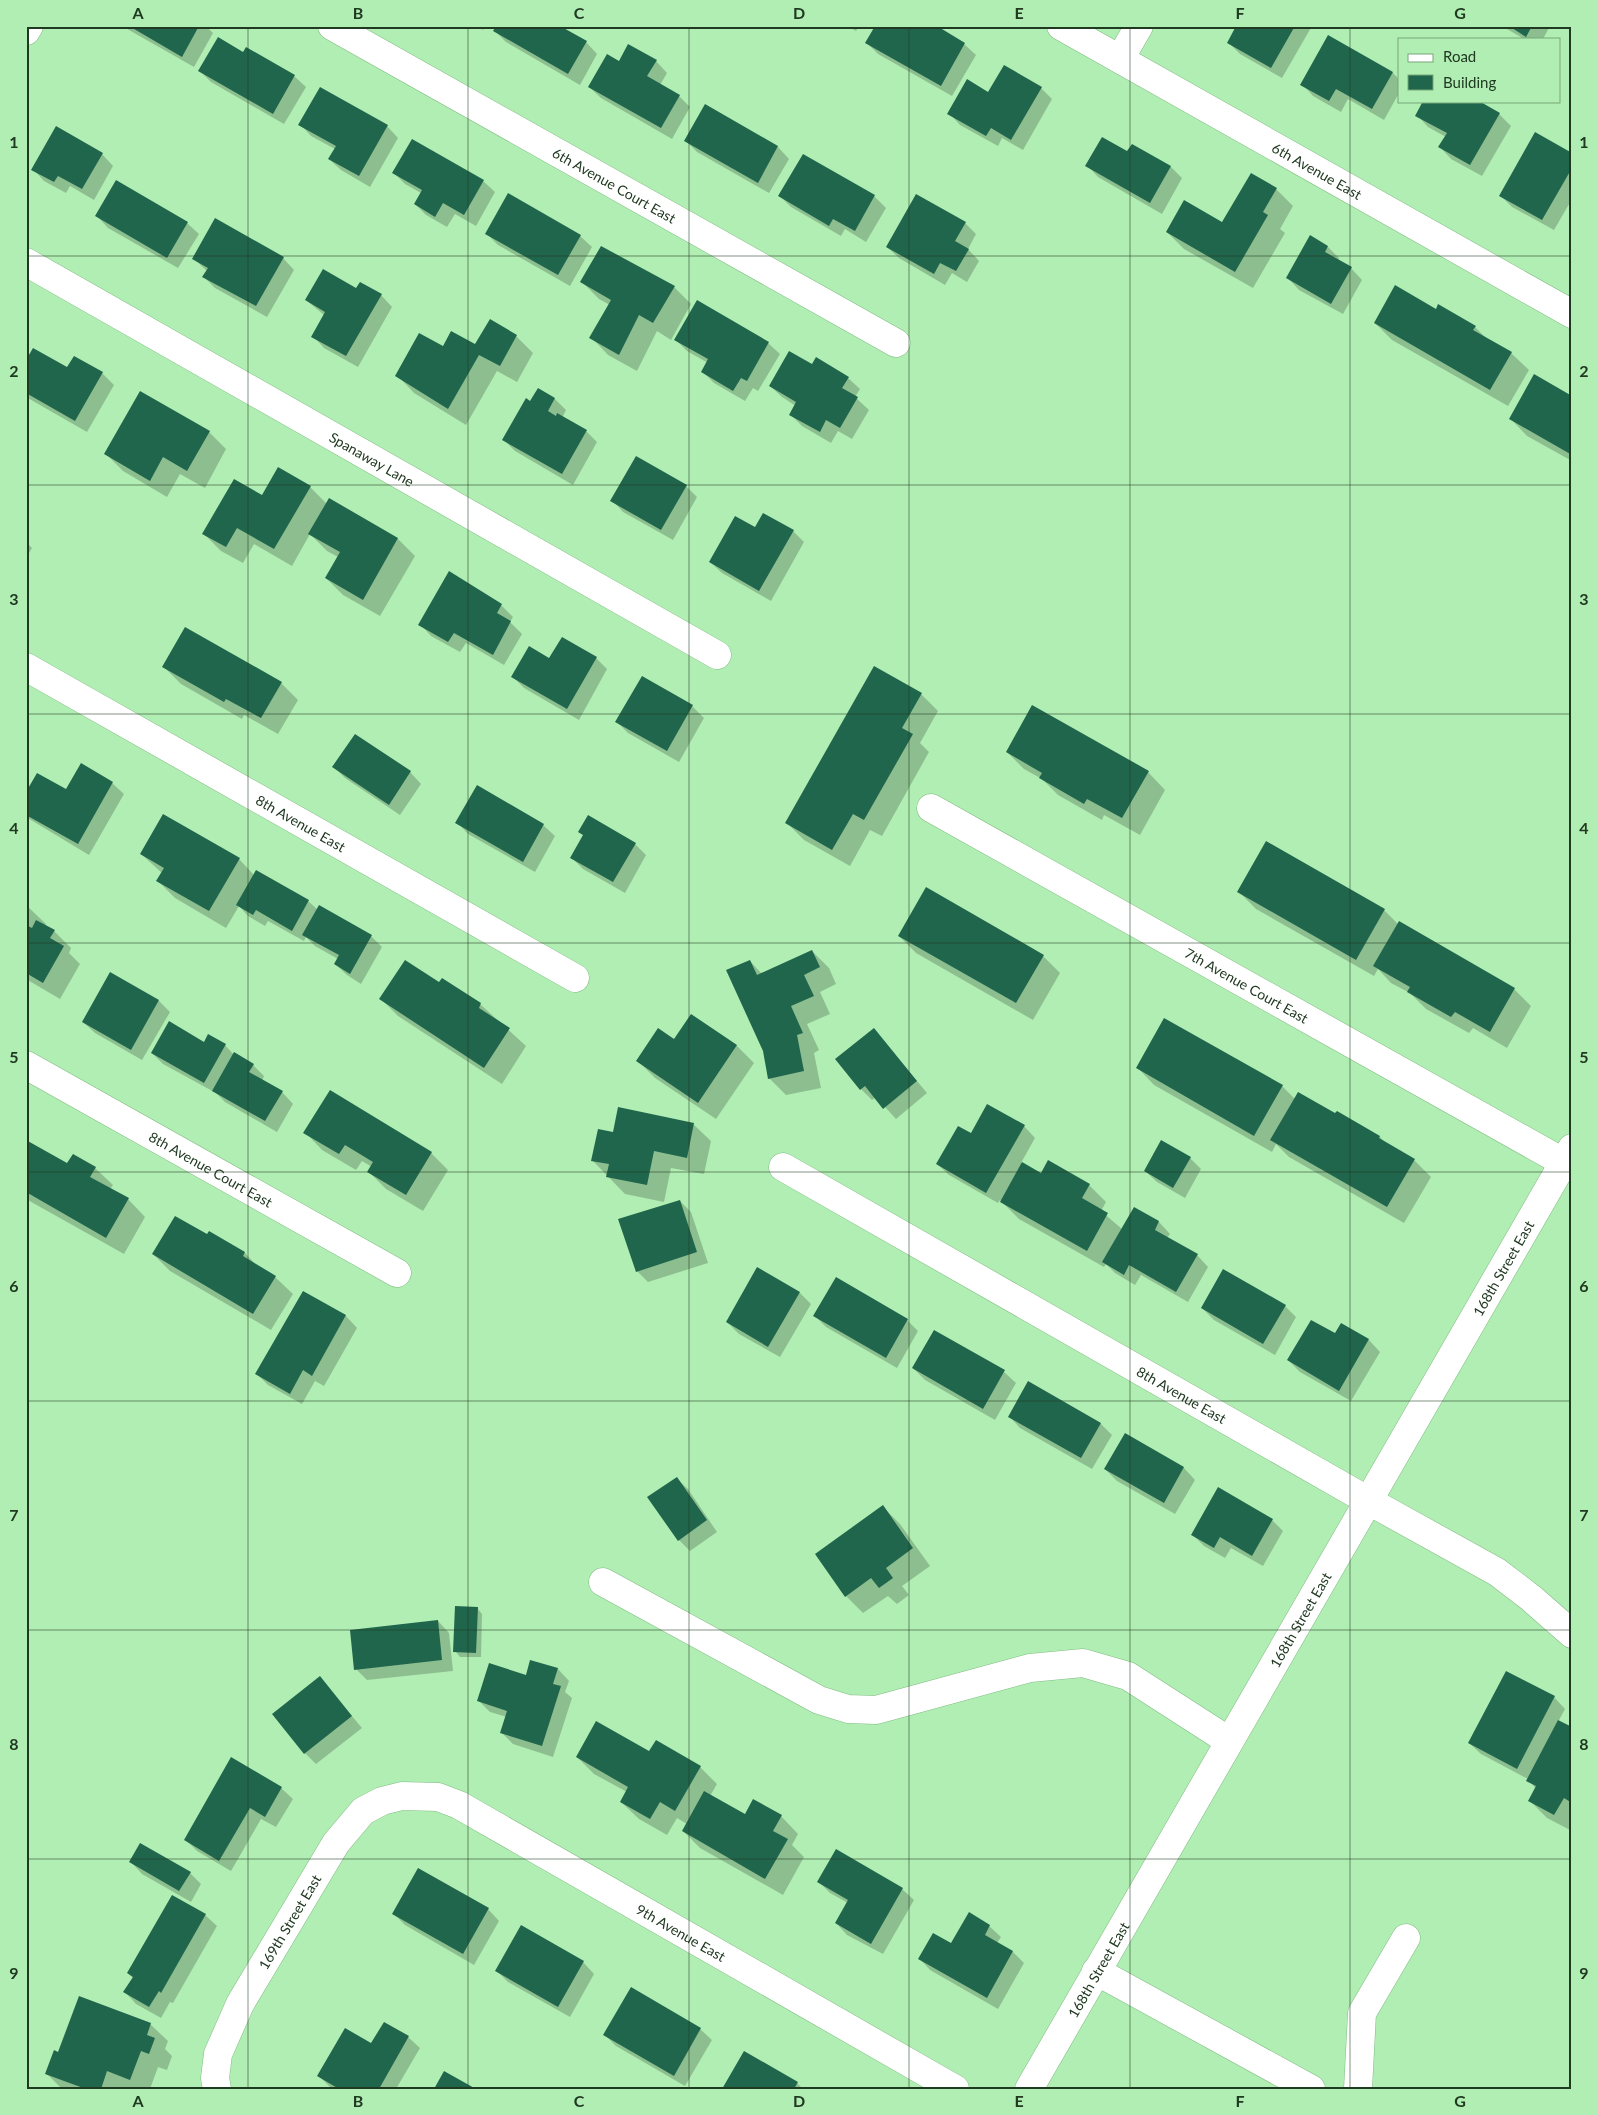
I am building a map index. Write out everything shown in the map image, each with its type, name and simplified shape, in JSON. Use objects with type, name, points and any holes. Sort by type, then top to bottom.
[{"type":"street","points":[[26,31],[29,26]]},
{"type":"street","name":"6th Avenue Court East","points":[[332,26],[896,343]]},
{"type":"street","name":"6th Avenue East","points":[[1062,26],[1572,314]]},
{"type":"street","points":[[1120,59],[1139,26]]},
{"type":"street","name":"Spanaway Lane","points":[[26,262],[717,655]]},
{"type":"street","name":"8th Avenue East","points":[[26,667],[575,978]]},
{"type":"street","name":"7th Avenue Court East","points":[[931,808],[1568,1155]]},
{"type":"street","name":"8th Avenue Court East","points":[[26,1066],[397,1272]]},
{"type":"street","name":"168th Street East","points":[[1028,2089],[1568,1155]]},
{"type":"street","name":"8th Avenue East","points":[[783,1167],[1367,1500],[1497,1572],[1531,1598],[1572,1634]]},
{"type":"street","points":[[603,1582],[818,1700],[848,1710],[876,1710],[1030,1668],[1083,1663],[1128,1676],[1228,1741]]},
{"type":"street","name":"169th Street East","points":[[216,2083],[218,2054],[240,2004],[336,1843],[363,1812],[382,1801],[402,1796]]},
{"type":"street","name":"9th Avenue East","points":[[402,1796],[438,1797],[459,1805],[955,2089]]},
{"type":"street","points":[[1358,2089],[1362,2013],[1406,1938]]},
{"type":"street","points":[[1096,1971],[1311,2089]]},
{"type":"building","points":[[129,26],[199,26],[182,57]]},
{"type":"building","points":[[496,26],[560,26],[587,41],[568,74],[493,31]]},
{"type":"building","points":[[875,26],[937,26],[965,43],[941,86],[865,43]]},
{"type":"building","points":[[1236,26],[1295,26],[1271,68],[1227,43]]},
{"type":"building","points":[[1509,26],[1532,26],[1526,37]]},
{"type":"building","points":[[1328,35],[1393,72],[1372,109],[1336,89],[1329,101],[1300,85]]},
{"type":"building","points":[[218,37],[243,52],[246,47],[295,75],[273,114],[198,71]]},
{"type":"building","points":[[628,44],[657,60],[647,76],[680,95],[661,128],[588,87],[607,54],[619,61]]},
{"type":"building","points":[[1004,65],[1042,87],[1011,140],[991,128],[986,136],[947,114],[967,79],[988,92]]},
{"type":"building","points":[[320,87],[388,125],[359,176],[328,159],[336,146],[298,125]]},
{"type":"building","points":[[1422,102],[1481,102],[1500,113],[1470,165],[1438,147],[1447,133],[1415,116]]},
{"type":"building","points":[[705,104],[778,146],[758,183],[684,141]]},
{"type":"building","points":[[56,126],[103,153],[82,189],[58,176],[54,182],[31,170]]},
{"type":"building","points":[[1535,132],[1572,153],[1572,168],[1542,220],[1499,196]]},
{"type":"building","points":[[1102,137],[1127,151],[1132,144],[1171,166],[1150,203],[1085,166]]},
{"type":"building","points":[[412,139],[484,180],[464,215],[443,203],[435,217],[414,204],[422,190],[392,173]]},
{"type":"building","points":[[803,154],[875,195],[855,231],[833,219],[829,226],[778,196]]},
{"type":"building","points":[[1251,173],[1277,188],[1263,212],[1268,215],[1235,272],[1166,232],[1184,200],[1222,222]]},
{"type":"building","points":[[116,180],[188,222],[167,258],[95,216]]},
{"type":"building","points":[[508,193],[581,235],[558,275],[485,234]]},
{"type":"building","points":[[916,194],[966,222],[955,241],[969,249],[956,271],[940,263],[934,274],[886,247]]},
{"type":"building","points":[[215,218],[284,257],[256,306],[202,277],[208,268],[192,259]]},
{"type":"building","points":[[1310,235],[1328,246],[1325,252],[1352,267],[1331,304],[1286,278]]},
{"type":"building","points":[[601,246],[675,286],[653,323],[639,315],[619,355],[589,338],[611,300],[580,282]]},
{"type":"building","points":[[323,269],[356,288],[360,282],[382,294],[346,356],[311,337],[325,312],[305,300]]},
{"type":"building","points":[[1395,285],[1436,309],[1438,304],[1476,326],[1473,330],[1512,352],[1490,390],[1374,323]]},
{"type":"building","points":[[697,300],[769,342],[747,381],[741,378],[733,391],[701,372],[708,359],[674,340]]},
{"type":"building","points":[[490,319],[517,335],[500,366],[479,355],[448,409],[395,376],[419,333],[443,346],[451,331],[475,344]]},
{"type":"building","points":[[33,348],[67,367],[74,356],[103,372],[75,421],[26,393],[26,360]]},
{"type":"building","points":[[789,351],[812,364],[816,357],[849,377],[842,388],[858,397],[840,428],[826,420],[820,432],[789,415],[796,402],[769,386]]},
{"type":"building","points":[[1534,374],[1572,396],[1572,455],[1509,419]]},
{"type":"building","points":[[538,388],[555,398],[548,411],[556,416],[557,413],[587,430],[562,474],[502,440],[526,398],[530,401]]},
{"type":"building","points":[[140,391],[210,431],[187,471],[163,457],[150,481],[104,454]]},
{"type":"building","points":[[636,456],[687,485],[661,530],[610,501]]},
{"type":"building","points":[[278,467],[311,486],[274,549],[237,528],[226,547],[202,534],[234,479],[262,495]]},
{"type":"building","points":[[329,498],[398,538],[363,600],[325,578],[340,552],[308,534]]},
{"type":"building","points":[[763,513],[794,530],[759,591],[709,562],[735,516],[755,527]]},
{"type":"building","points":[[449,571],[502,604],[497,613],[511,621],[493,655],[454,633],[448,642],[418,625]]},
{"type":"building","points":[[185,627],[282,682],[261,718],[226,699],[224,702],[162,667]]},
{"type":"building","points":[[562,637],[597,657],[567,709],[511,677],[529,646],[549,658]]},
{"type":"building","points":[[874,666],[922,693],[902,728],[913,734],[864,820],[853,814],[832,850],[785,823]]},
{"type":"building","points":[[642,676],[693,705],[667,751],[615,722]]},
{"type":"building","points":[[1032,705],[1149,771],[1122,818],[1087,799],[1084,804],[1039,778],[1042,773],[1006,752]]},
{"type":"building","points":[[355,734],[411,771],[389,805],[332,767]]},
{"type":"building","points":[[81,763],[113,782],[78,844],[26,815],[26,792],[37,773],[66,789]]},
{"type":"building","points":[[477,785],[544,824],[523,862],[455,823]]},
{"type":"building","points":[[163,814],[240,858],[209,911],[156,881],[164,868],[140,854]]},
{"type":"building","points":[[588,815],[636,843],[613,882],[570,858],[583,835],[578,832]]},
{"type":"building","points":[[1266,841],[1385,909],[1356,960],[1237,892]]},
{"type":"building","points":[[256,870],[309,900],[292,931],[256,910],[253,915],[236,905]]},
{"type":"building","points":[[926,887],[1044,955],[1016,1003],[898,936]]},
{"type":"building","points":[[319,905],[372,935],[350,974],[334,964],[339,955],[302,935]]},
{"type":"building","points":[[36,920],[55,930],[50,938],[64,946],[43,983],[26,973],[26,925],[32,928]]},
{"type":"building","points":[[1399,921],[1515,988],[1490,1032],[1455,1012],[1451,1017],[1407,992],[1410,987],[1373,966]]},
{"type":"building","points":[[812,950],[820,967],[804,975],[814,996],[791,1006],[803,1033],[797,1035],[804,1071],[768,1079],[763,1051],[726,970],[750,960],[757,975]]},
{"type":"building","points":[[405,960],[439,982],[442,978],[481,1003],[479,1008],[510,1028],[484,1068],[379,999]]},
{"type":"building","points":[[110,972],[159,1000],[131,1050],[82,1022]]},
{"type":"building","points":[[691,1014],[737,1045],[698,1103],[636,1061],[658,1028],[674,1039]]},
{"type":"building","points":[[1164,1018],[1283,1085],[1254,1136],[1136,1068]]},
{"type":"building","points":[[169,1021],[204,1042],[208,1034],[226,1044],[204,1083],[151,1053]]},
{"type":"building","points":[[874,1028],[917,1081],[883,1109],[865,1086],[860,1090],[835,1059]]},
{"type":"building","points":[[234,1052],[254,1064],[249,1072],[283,1091],[265,1121],[212,1091]]},
{"type":"building","points":[[330,1090],[432,1152],[406,1195],[367,1172],[373,1162],[345,1145],[339,1154],[303,1133]]},
{"type":"building","points":[[1298,1092],[1335,1113],[1337,1111],[1415,1159],[1387,1207],[1270,1140]]},
{"type":"building","points":[[987,1104],[1025,1125],[986,1193],[936,1164],[958,1126],[971,1133]]},
{"type":"building","points":[[618,1107],[694,1123],[687,1158],[654,1151],[647,1185],[606,1177],[609,1164],[591,1161],[598,1129],[613,1132]]},
{"type":"building","points":[[26,1140],[67,1163],[73,1154],[96,1167],[90,1177],[129,1198],[106,1238],[26,1192]]},
{"type":"building","points":[[1161,1140],[1191,1157],[1173,1188],[1144,1171]]},
{"type":"building","points":[[1048,1160],[1090,1184],[1082,1198],[1108,1213],[1087,1251],[1000,1202],[1022,1162],[1041,1173]]},
{"type":"building","points":[[680,1200],[697,1252],[636,1272],[618,1219]]},
{"type":"building","points":[[1134,1207],[1159,1221],[1155,1230],[1198,1254],[1176,1292],[1129,1265],[1124,1275],[1102,1262]]},
{"type":"building","points":[[175,1216],[207,1234],[209,1231],[245,1252],[243,1256],[276,1276],[253,1314],[152,1254]]},
{"type":"building","points":[[757,1267],[800,1292],[768,1347],[726,1322]]},
{"type":"building","points":[[1223,1269],[1286,1305],[1263,1344],[1201,1308]]},
{"type":"building","points":[[836,1277],[908,1319],[886,1358],[813,1316]]},
{"type":"building","points":[[303,1291],[346,1315],[312,1376],[303,1370],[290,1394],[255,1374]]},
{"type":"building","points":[[1311,1320],[1335,1333],[1341,1323],[1369,1339],[1339,1391],[1287,1360]]},
{"type":"building","points":[[934,1330],[1005,1370],[983,1409],[912,1368]]},
{"type":"building","points":[[1028,1381],[1101,1423],[1081,1458],[1008,1417]]},
{"type":"building","points":[[1125,1433],[1184,1467],[1164,1503],[1104,1469]]},
{"type":"building","points":[[677,1477],[707,1520],[678,1541],[647,1497]]},
{"type":"building","points":[[1218,1487],[1273,1519],[1252,1556],[1220,1537],[1214,1548],[1191,1535]]},
{"type":"building","points":[[883,1505],[913,1548],[886,1568],[893,1578],[879,1588],[871,1578],[845,1597],[815,1554]]},
{"type":"building","points":[[455,1606],[478,1607],[476,1653],[453,1652]]},
{"type":"building","points":[[438,1620],[442,1660],[354,1670],[350,1630]]},
{"type":"building","points":[[530,1660],[558,1668],[553,1684],[561,1686],[542,1746],[500,1733],[507,1711],[477,1701],[489,1663],[526,1675]]},
{"type":"building","points":[[1506,1671],[1555,1696],[1517,1769],[1468,1743]]},
{"type":"building","points":[[320,1676],[352,1716],[304,1754],[272,1714]]},
{"type":"building","points":[[1558,1720],[1572,1727],[1572,1803],[1564,1798],[1554,1815],[1528,1801],[1536,1786],[1526,1781]]},
{"type":"building","points":[[596,1721],[649,1751],[656,1740],[701,1766],[675,1811],[660,1802],[650,1819],[620,1802],[628,1787],[576,1757]]},
{"type":"building","points":[[231,1757],[282,1787],[265,1817],[250,1808],[219,1861],[184,1840]]},
{"type":"building","points":[[704,1791],[745,1814],[753,1799],[782,1815],[773,1831],[788,1839],[765,1879],[682,1831]]},
{"type":"building","points":[[140,1843],[191,1872],[179,1891],[129,1862]]},
{"type":"building","points":[[836,1849],[903,1888],[871,1944],[835,1923],[848,1900],[817,1882]]},
{"type":"building","points":[[418,1868],[489,1908],[463,1954],[392,1914]]},
{"type":"building","points":[[172,1895],[206,1914],[161,1993],[159,1991],[149,2007],[123,1992],[133,1977],[127,1973]]},
{"type":"building","points":[[969,1912],[990,1925],[985,1935],[1013,1951],[987,1998],[918,1959],[933,1933],[951,1943]]},
{"type":"building","points":[[521,1925],[584,1961],[558,2007],[495,1971]]},
{"type":"building","points":[[631,1987],[701,2028],[674,2076],[603,2035]]},
{"type":"building","points":[[79,1996],[151,2023],[147,2035],[155,2038],[149,2054],[141,2051],[130,2080],[107,2071],[101,2089],[86,2089],[45,2074],[54,2050],[58,2052]]},
{"type":"building","points":[[384,2022],[409,2036],[379,2089],[339,2089],[317,2076],[345,2028],[371,2043]]},
{"type":"building","points":[[744,2051],[798,2082],[794,2089],[722,2089]]},
{"type":"building","points":[[444,2071],[476,2089],[434,2089]]}]
